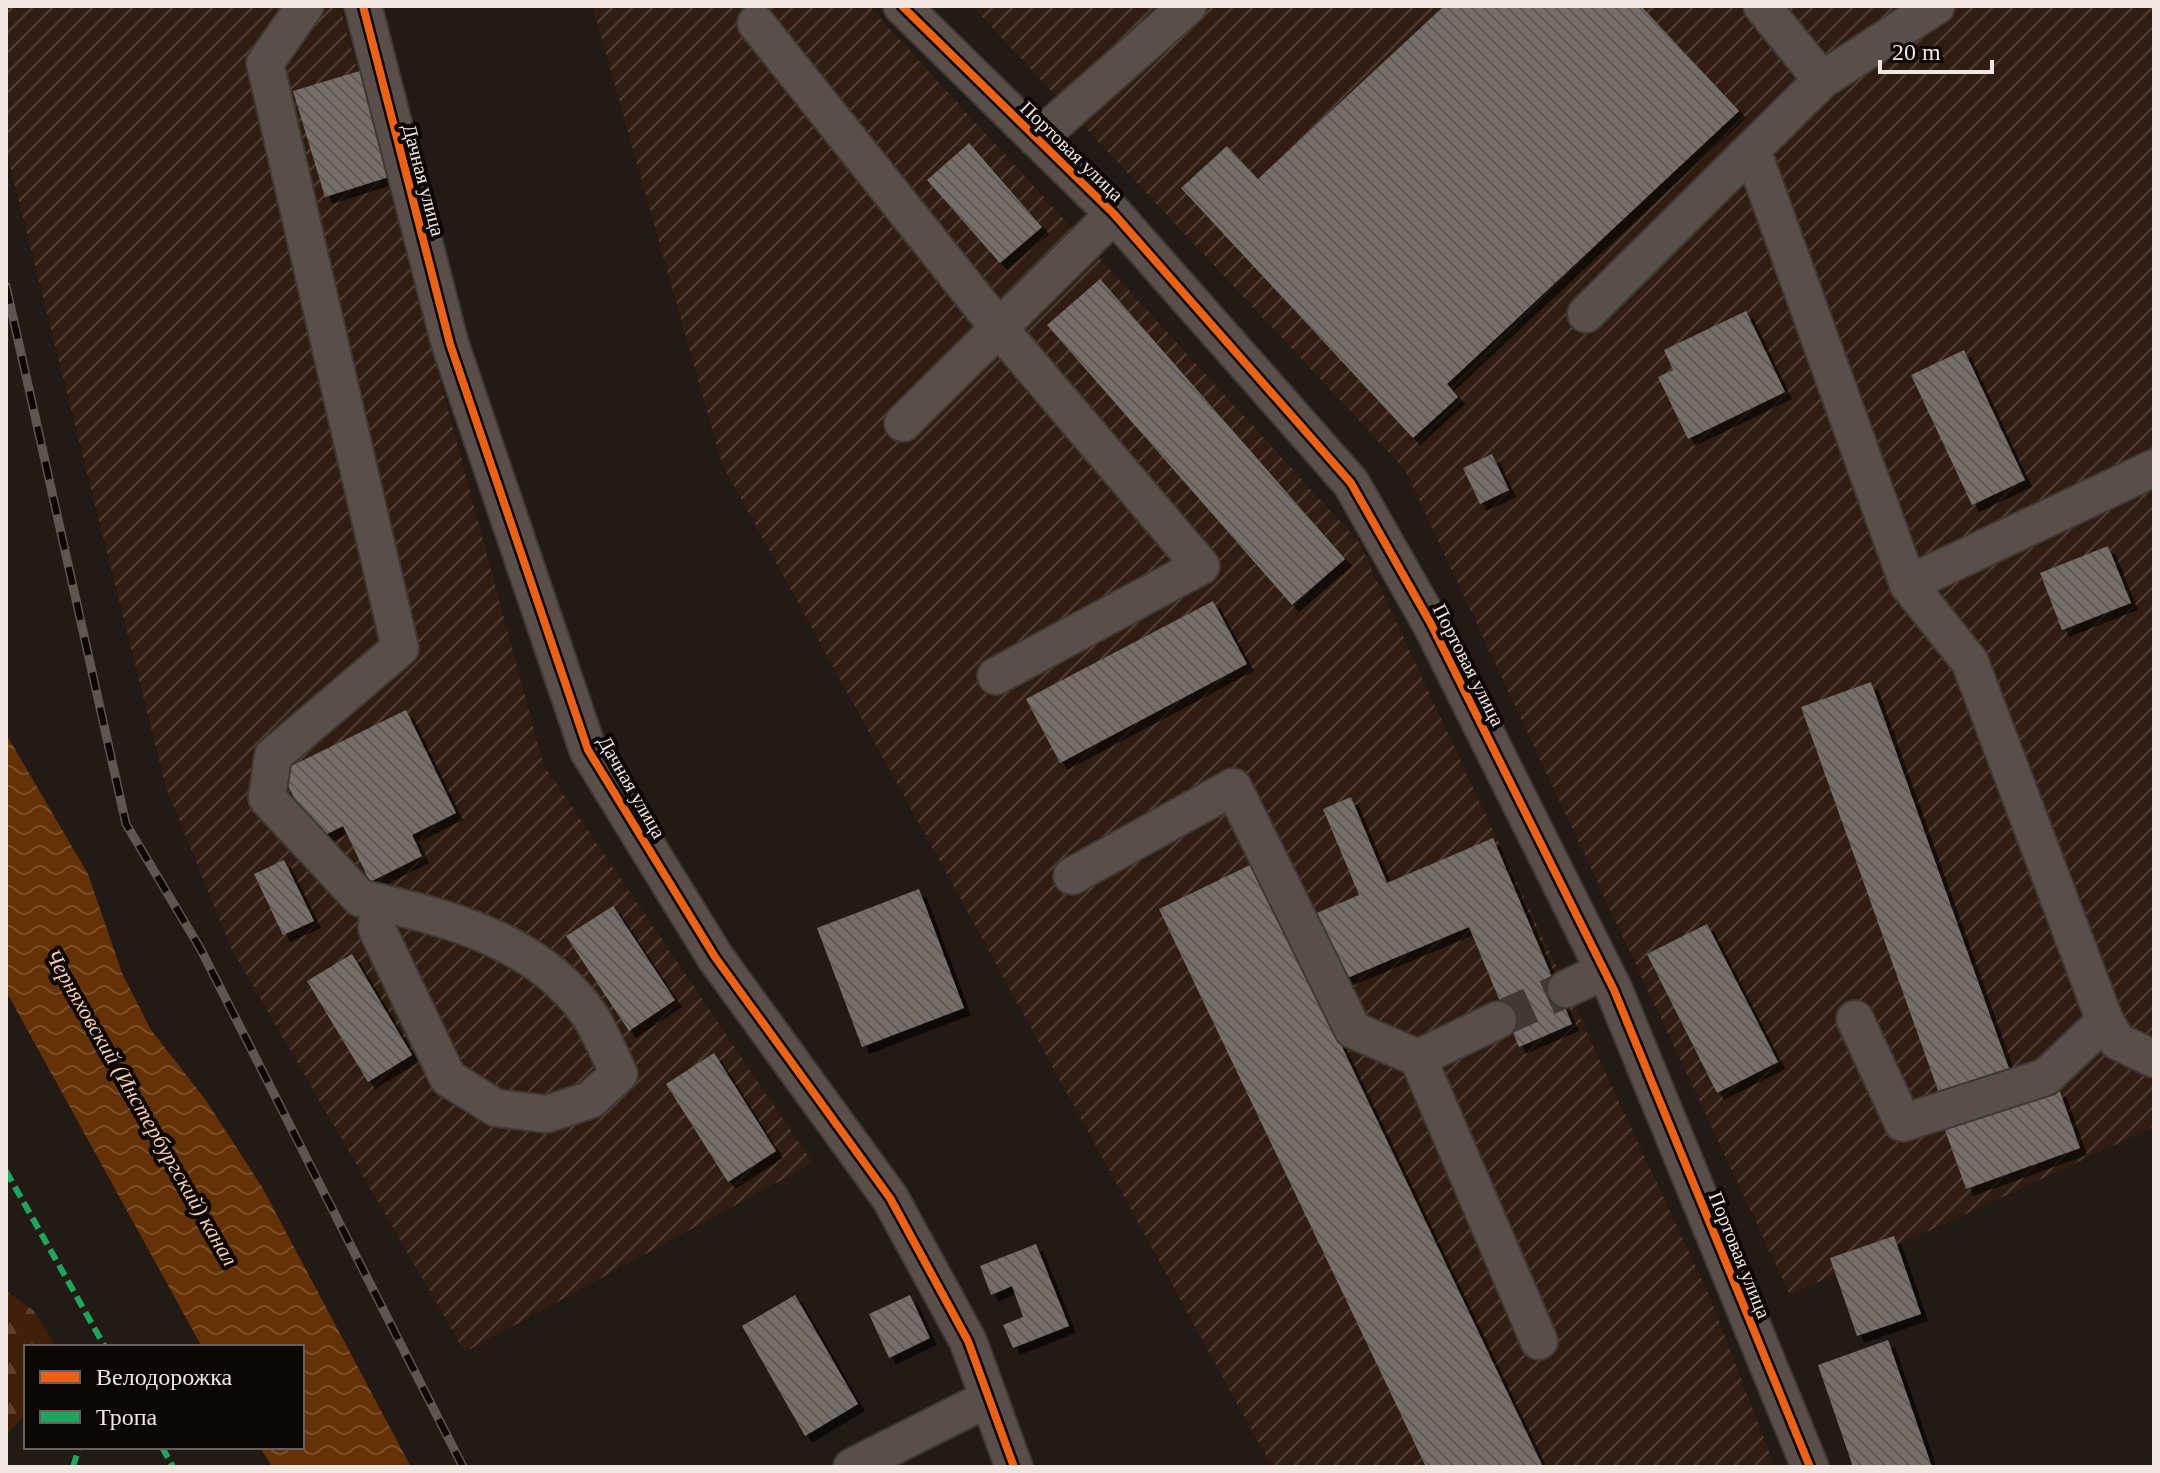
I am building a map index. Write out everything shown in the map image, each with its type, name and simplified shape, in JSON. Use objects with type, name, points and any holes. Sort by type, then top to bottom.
[{"type":"street","points":[[305,6],[265,63],[400,648],[273,756],[267,798],[360,898],[378,902],[447,918],[495,938],[555,976],[591,1018],[619,1074],[590,1100],[547,1114],[496,1108],[448,1078],[377,929],[378,902]]},
{"type":"street","name":"Дачная улица","points":[[363,6],[450,344],[588,750],[715,957],[890,1198],[968,1341],[1014,1467]]},
{"type":"street","name":"Портовая улица","points":[[902,6],[1114,214],[1351,483],[1431,624],[1604,971],[1810,1467]]},
{"type":"street","points":[[1037,139],[1188,6]]},
{"type":"street","points":[[1762,6],[1822,80]]},
{"type":"street","points":[[1586,314],[1822,80],[1936,6]]},
{"type":"street","points":[[756,23],[998,327],[1201,566],[996,676]]},
{"type":"street","points":[[1752,150],[1908,584],[1970,662],[2105,1021],[2117,1041],[2154,1059]]},
{"type":"street","points":[[903,423],[1114,214]]},
{"type":"street","points":[[1908,584],[2154,468]]},
{"type":"street","points":[[1072,876],[1233,787],[1353,1030],[1418,1058],[1539,1341]]},
{"type":"street","points":[[1566,989],[1604,971]]},
{"type":"street","points":[[1855,1019],[1903,1123],[2046,1077],[2105,1021]]},
{"type":"street","points":[[1418,1058],[1498,1020]]},
{"type":"street","points":[[852,1467],[989,1398]]},
{"type":"shaded area","points":[[6,6],[340,6],[543,764],[813,1163],[465,1352],[231,948],[166,787],[6,149]]},
{"type":"shaded area","points":[[869,6],[1359,542],[1708,1293],[1775,1467],[1272,1467],[722,464],[593,8]]},
{"type":"shaded area","points":[[972,6],[2154,6],[2154,1127],[1790,1295],[1405,470]]},
{"type":"green space","points":[[6,1291],[33,1310],[55,1345],[24,1345],[24,1416],[6,1435]]},
{"type":"water","name":"Черняховский (Инстербургский) канал","points":[[6,734],[88,874],[122,973],[151,1030],[205,1099],[262,1187],[411,1467],[272,1467],[261,1449],[304,1449],[304,1345],[201,1345],[6,991]]},
{"type":"building","points":[[1444,6],[1641,6],[1739,111],[1447,384],[1458,397],[1413,438],[1181,188],[1227,146],[1258,179]]},
{"type":"building","points":[[363,70],[395,175],[325,197],[293,91]]},
{"type":"building","points":[[969,143],[1042,227],[1000,263],[927,180]]},
{"type":"building","points":[[1100,279],[1345,559],[1292,605],[1047,325]]},
{"type":"building","points":[[1746,311],[1785,392],[1688,439],[1658,377],[1673,370],[1664,350]]},
{"type":"building","points":[[1964,350],[2025,480],[1972,505],[1911,375]]},
{"type":"building","points":[[1492,454],[1509,490],[1480,504],[1463,468]]},
{"type":"building","points":[[2108,546],[2131,603],[2062,630],[2040,573]]},
{"type":"building","points":[[1213,601],[1247,664],[1060,763],[1026,699]]},
{"type":"building","points":[[1871,682],[2011,1074],[1941,1099],[1801,707]]},
{"type":"building","points":[[406,710],[456,813],[412,835],[422,856],[370,882],[343,826],[315,840],[281,771]]},
{"type":"building","points":[[1351,797],[1387,883],[1493,838],[1572,1024],[1519,1047],[1469,927],[1340,981],[1312,915],[1359,895],[1323,809]]},
{"type":"building","points":[[284,860],[314,921],[283,935],[254,874]]},
{"type":"building","points":[[1254,863],[1543,1467],[1426,1467],[1159,909]]},
{"type":"building","points":[[919,889],[964,1008],[862,1047],[817,928]]},
{"type":"building","points":[[613,906],[675,1000],[629,1031],[566,936]]},
{"type":"building","points":[[1707,924],[1778,1062],[1717,1093],[1647,954]]},
{"type":"building","points":[[352,954],[412,1055],[368,1082],[307,981]]},
{"type":"building","points":[[714,1053],[776,1151],[728,1182],[666,1084]]},
{"type":"building","points":[[2059,1089],[2080,1148],[1966,1189],[1945,1130]]},
{"type":"building","points":[[1894,1236],[1921,1314],[1857,1336],[1830,1258]]},
{"type":"building","points":[[1036,1244],[1069,1326],[1013,1348],[1003,1325],[1023,1317],[1012,1286],[991,1295],[980,1266]]},
{"type":"building","points":[[795,1295],[858,1404],[805,1436],[742,1326]]},
{"type":"building","points":[[910,1295],[930,1338],[889,1358],[869,1314]]},
{"type":"building","points":[[1888,1340],[1932,1467],[1853,1467],[1818,1365]]},
{"type":"tunnel","points":[[1498,1020],[1566,989]]},
{"type":"railway","points":[[6,286],[126,824],[200,948],[463,1467]]},
{"type":"marked path","points":[[6,1171],[104,1345]]},
{"type":"marked path","points":[[73,1467],[78,1449]]},
{"type":"marked path","points":[[163,1449],[173,1467]]},
{"type":"cycle path","points":[[363,6],[450,344],[588,750],[715,957],[890,1198],[968,1341],[1014,1467]]},
{"type":"cycle path","points":[[902,6],[1114,214],[1351,483],[1431,624],[1614,990],[1810,1467]]}]
